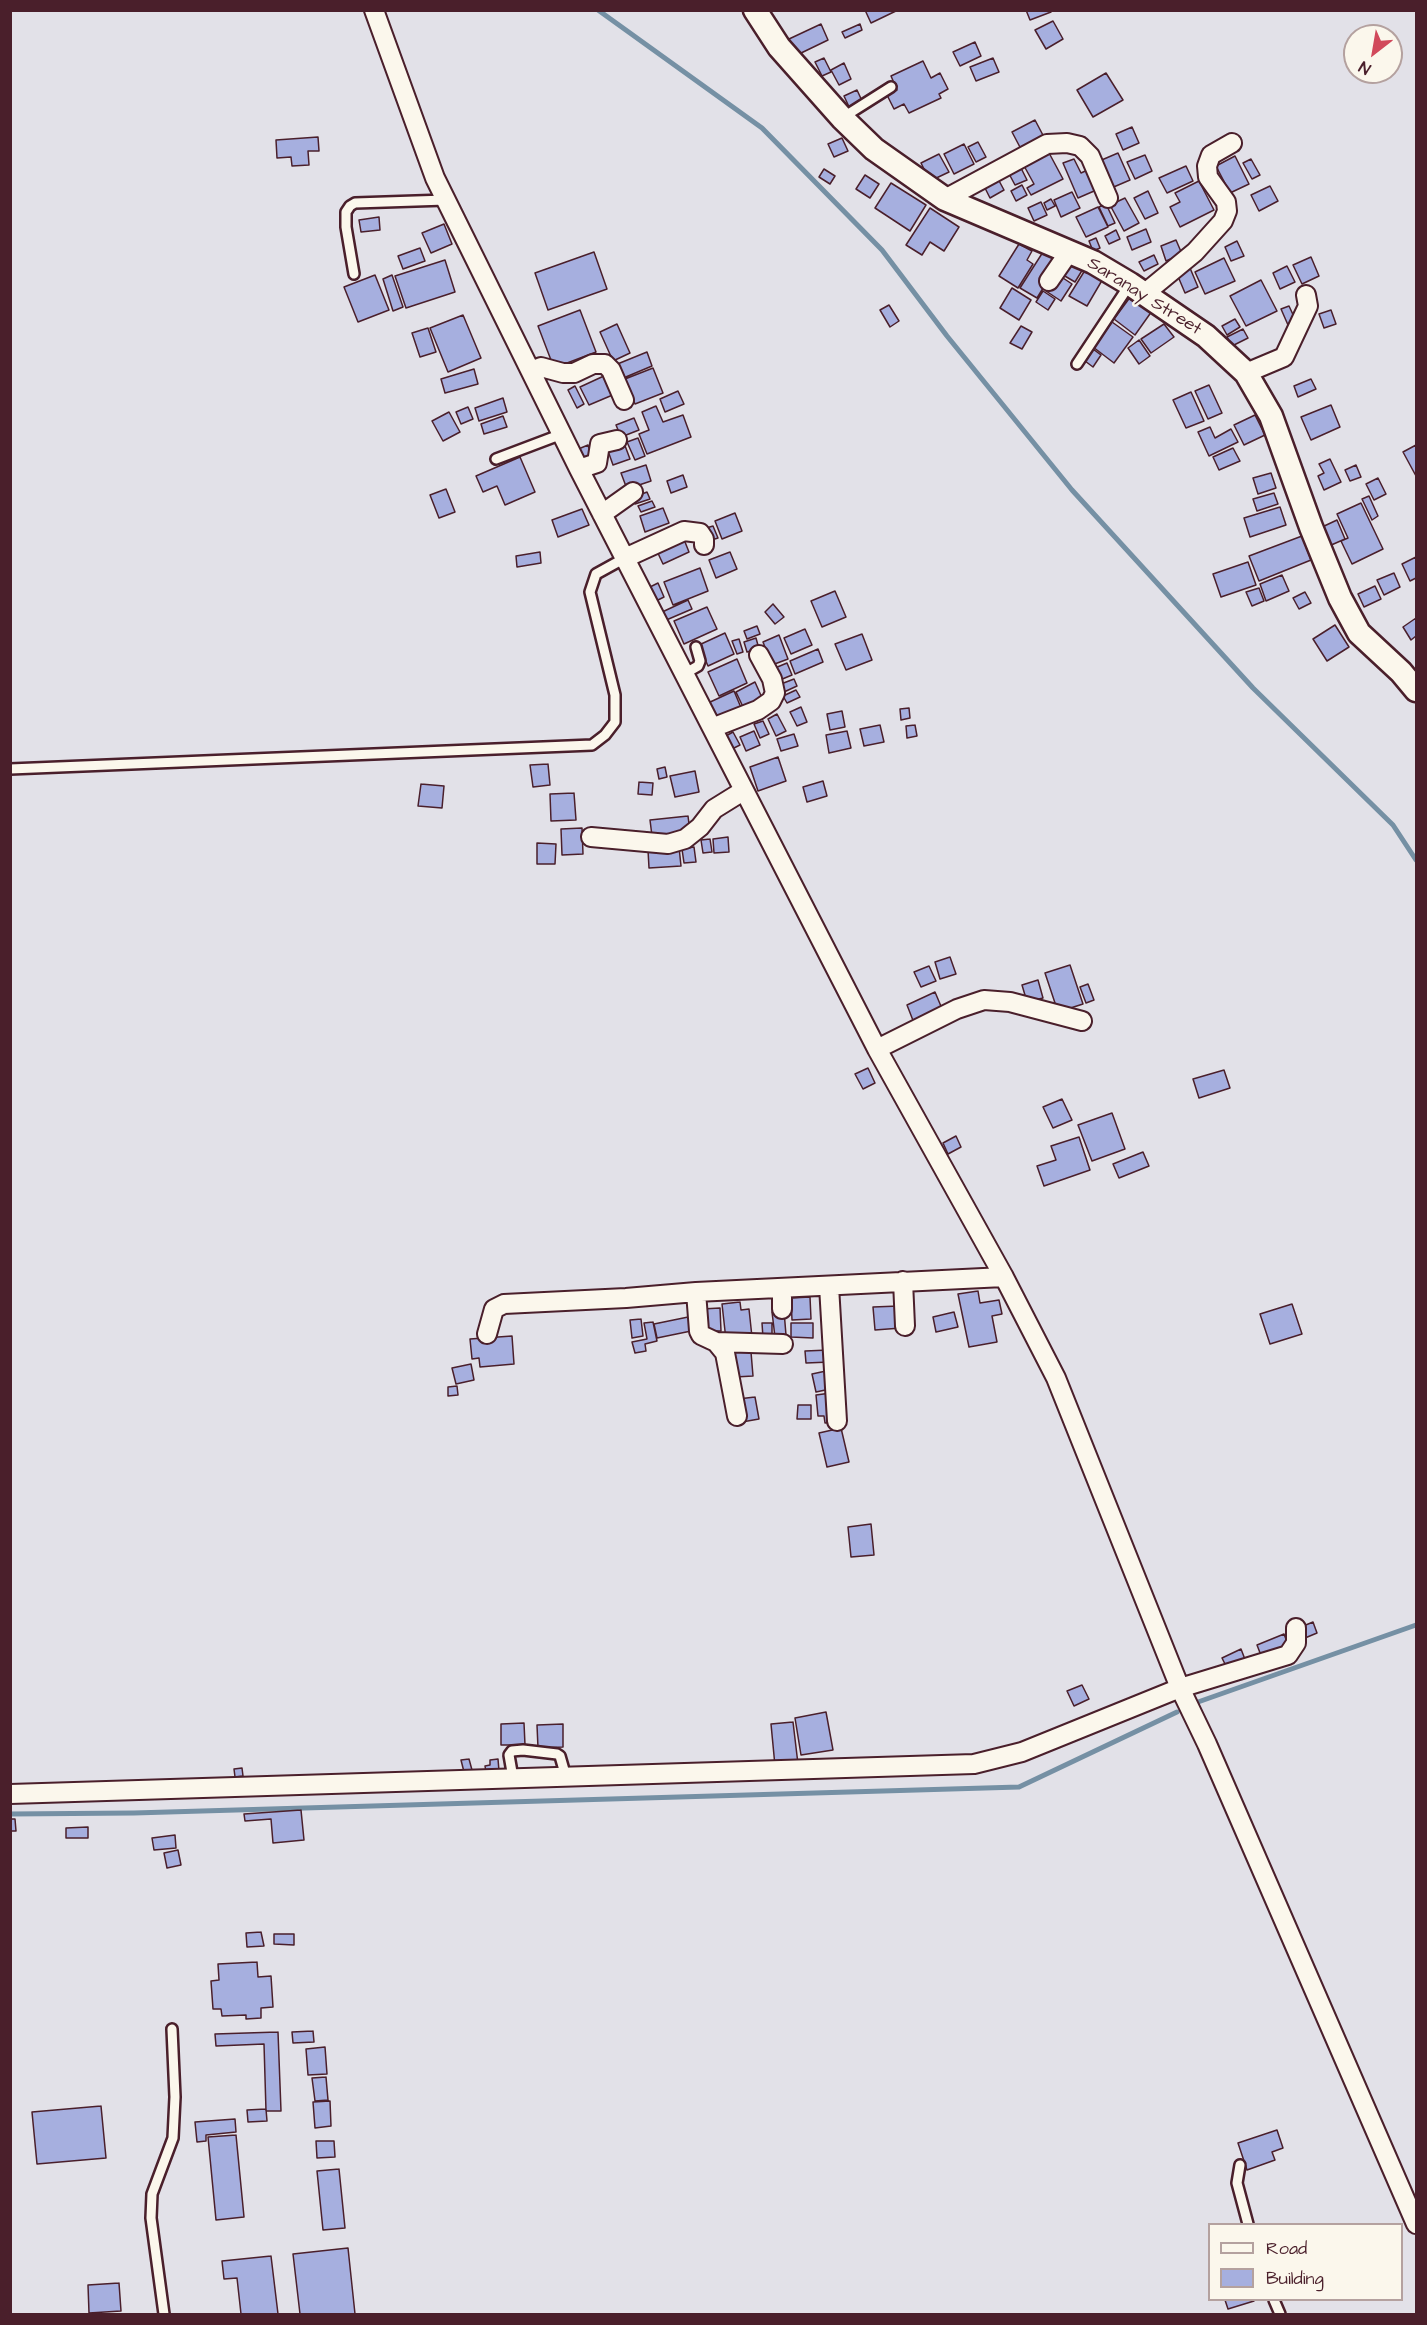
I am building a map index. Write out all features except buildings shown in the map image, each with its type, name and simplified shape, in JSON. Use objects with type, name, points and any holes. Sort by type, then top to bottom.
[{"type":"street","points":[[374,10],[435,178],[579,469],[878,1049],[1004,1277],[1056,1378],[1180,1688],[1207,1744],[1416,2224]]},
{"type":"street","name":"Saranay Street","points":[[755,10],[779,47],[842,118],[874,149],[945,200],[1093,262],[1206,336],[1246,373],[1271,416],[1311,527],[1340,598],[1359,633],[1401,672],[1416,690]]},
{"type":"street","points":[[1137,289],[1165,275],[1195,252],[1223,221],[1227,211],[1226,202],[1208,177],[1207,166],[1211,155],[1232,142]]},
{"type":"street","points":[[945,200],[1047,144],[1067,143],[1080,146],[1090,156],[1108,198]]},
{"type":"street","points":[[1049,281],[1069,252]]},
{"type":"street","points":[[1246,373],[1284,357],[1308,306],[1306,295]]},
{"type":"street","points":[[531,371],[541,367],[563,373],[574,373],[593,364],[604,364],[611,370],[624,400]]},
{"type":"street","points":[[579,469],[597,463],[600,444],[617,440]]},
{"type":"street","points":[[602,514],[633,492]]},
{"type":"street","points":[[625,558],[684,531],[700,533],[704,545]]},
{"type":"street","points":[[712,728],[758,710],[771,701],[775,693],[772,679],[759,655]]},
{"type":"street","points":[[591,837],[668,844],[685,839],[700,827],[714,809],[743,791]]},
{"type":"street","points":[[878,1049],[957,1009],[984,1000],[1011,1002],[1082,1020]]},
{"type":"street","points":[[487,1334],[494,1309],[504,1304],[1004,1277]]},
{"type":"street","points":[[903,1281],[905,1326]]},
{"type":"street","points":[[829,1286],[837,1421]]},
{"type":"street","points":[[782,1288],[782,1309]]},
{"type":"street","points":[[696,1292],[701,1335],[716,1342],[783,1344]]},
{"type":"street","points":[[716,1342],[725,1353],[729,1364],[737,1416]]},
{"type":"street","points":[[10,1794],[974,1764],[1022,1752],[1180,1688],[1288,1655],[1296,1643],[1296,1628]]},
{"type":"lane","points":[[842,118],[891,87]]},
{"type":"lane","points":[[354,274],[346,227],[346,212],[350,206],[365,203],[446,200]]},
{"type":"lane","points":[[1077,364],[1137,289]]},
{"type":"lane","points":[[496,459],[562,434]]},
{"type":"lane","points":[[10,769],[592,745],[605,735],[615,722],[615,695],[590,592],[596,574],[625,558]]},
{"type":"lane","points":[[684,674],[698,666],[700,661],[696,647]]},
{"type":"lane","points":[[513,1778],[509,1755],[512,1751],[523,1750],[560,1756],[566,1777]]},
{"type":"lane","points":[[164,2314],[151,2218],[152,2194],[173,2138],[175,2097],[172,2029]]},
{"type":"lane","points":[[1239,2164],[1237,2183],[1248,2223]]},
{"type":"waterway","points":[[598,10],[762,128],[882,250],[947,336],[1072,490],[1253,688],[1393,825],[1416,860]]},
{"type":"waterway","points":[[1198,1702],[1416,1625]]},
{"type":"waterway","points":[[10,1814],[134,1813],[1019,1787],[1177,1712]]}]
